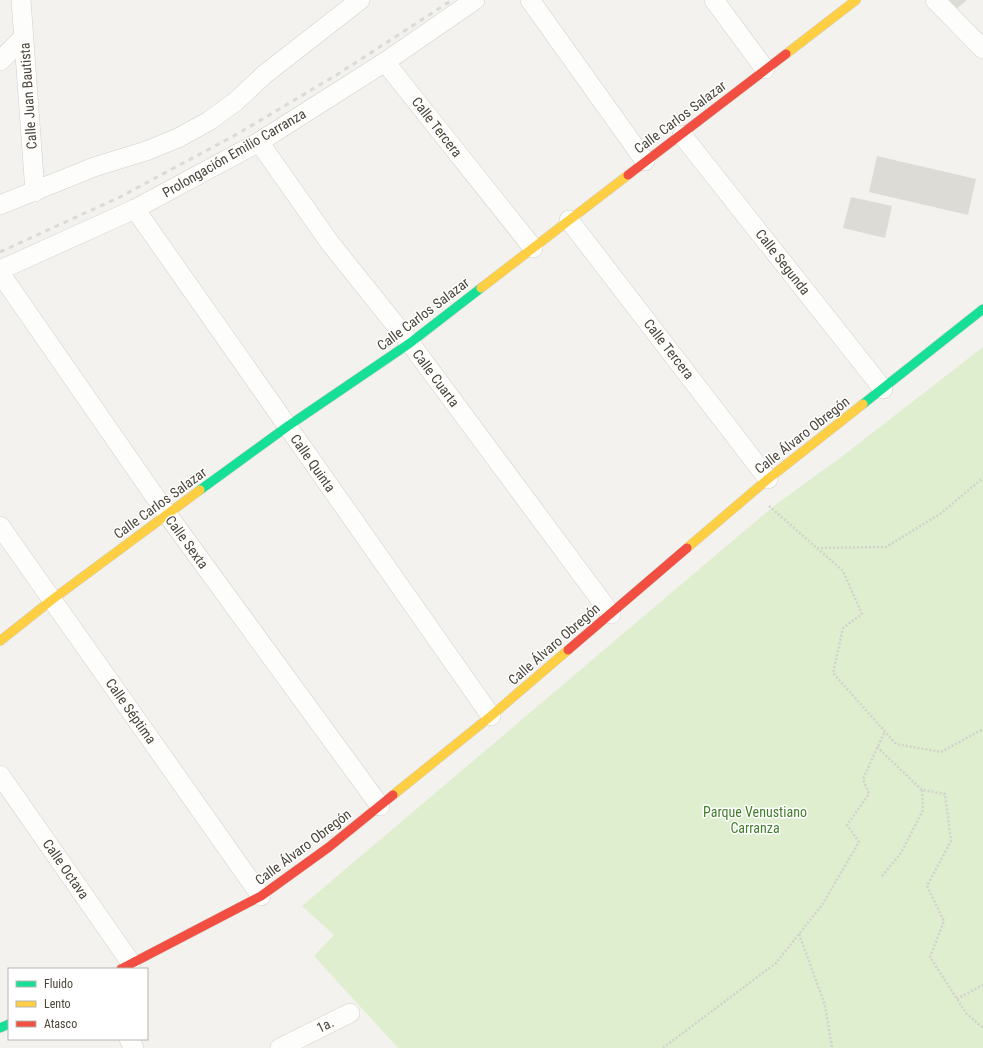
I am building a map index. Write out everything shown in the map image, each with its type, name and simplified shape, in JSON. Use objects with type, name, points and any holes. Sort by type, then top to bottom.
[{"type":"street","name":"Calle Juan Bautista","points":[[20,0],[35,192]]},
{"type":"street","points":[[0,205],[94,167],[178,138],[209,121],[235,102],[265,74],[360,0]]},
{"type":"street","name":"Prolongación Emilio Carranza","points":[[0,270],[135,209],[259,142],[385,62],[475,0]]},
{"type":"street","points":[[530,0],[646,161]]},
{"type":"street","points":[[714,0],[765,69]]},
{"type":"street","name":"Calle Carlos Salazar","points":[[0,641],[53,599],[288,426],[410,343],[856,0]]},
{"type":"street","points":[[935,0],[983,49]]},
{"type":"street","points":[[0,61],[23,38]]},
{"type":"street","name":"Calle Tercera","points":[[385,62],[533,248]]},
{"type":"street","name":"Calle Segunda","points":[[682,135],[883,390]]},
{"type":"street","name":"Calle Cuarta","points":[[259,142],[330,243],[410,343],[611,614]]},
{"type":"street","name":"Calle Quinta","points":[[135,209],[492,716]]},
{"type":"street","name":"Calle Tercera","points":[[569,220],[768,479]]},
{"type":"street","name":"Calle Sexta","points":[[0,273],[167,514],[380,806]]},
{"type":"street","name":"Calle Álvaro Obregón","points":[[126,966],[261,896],[329,847],[492,716],[768,479],[883,390],[983,309]]},
{"type":"street","name":"Calle Séptima","points":[[0,526],[53,599],[261,896]]},
{"type":"street","name":"Calle Octava","points":[[0,776],[126,966]]},
{"type":"street","name":"1a.","points":[[280,1048],[350,1013]]},
{"type":"path","points":[[817,548],[886,546],[940,514],[983,478]]},
{"type":"path","points":[[754,492],[843,571],[862,614],[843,628],[833,673],[896,744],[941,752],[983,729]]},
{"type":"path","points":[[663,1048],[776,962],[822,905],[858,842],[847,825],[869,794],[863,779],[885,731]]},
{"type":"path","points":[[877,748],[922,790],[945,794],[951,841],[926,886],[944,921],[930,957],[966,1013],[983,1028]]},
{"type":"path","points":[[882,876],[901,853],[923,810],[922,790]]},
{"type":"path","points":[[799,933],[825,1005],[832,1048]]},
{"type":"path","points":[[957,999],[983,985]]},
{"type":"green space","name":"Parque Venustiano Carranza","points":[[983,347],[983,1048],[398,1048],[314,956],[334,935],[302,906],[775,505],[840,458]]},
{"type":"building","points":[[945,0],[967,0],[954,11]]},
{"type":"building","points":[[877,156],[976,179],[968,215],[869,192]]},
{"type":"building","points":[[851,197],[892,206],[885,238],[843,228]]},
{"type":"railway","points":[[0,252],[120,197],[239,133],[338,74],[452,0]]},
{"type":"traffic: fast","points":[[200,490],[288,426],[410,343],[481,288]]},
{"type":"traffic: fast","points":[[863,404],[983,309]]},
{"type":"traffic: fast","points":[[0,1028],[8,1024]]},
{"type":"traffic: slow","points":[[786,54],[856,0]]},
{"type":"traffic: slow","points":[[481,288],[628,175]]},
{"type":"traffic: slow","points":[[687,548],[768,479],[863,404]]},
{"type":"traffic: slow","points":[[0,641],[53,599],[200,490]]},
{"type":"traffic: slow","points":[[393,795],[491,716],[568,650]]},
{"type":"traffic: jam","points":[[628,175],[786,54]]},
{"type":"traffic: jam","points":[[568,650],[687,548]]},
{"type":"traffic: jam","points":[[123,968],[261,896],[329,847],[393,795]]}]
